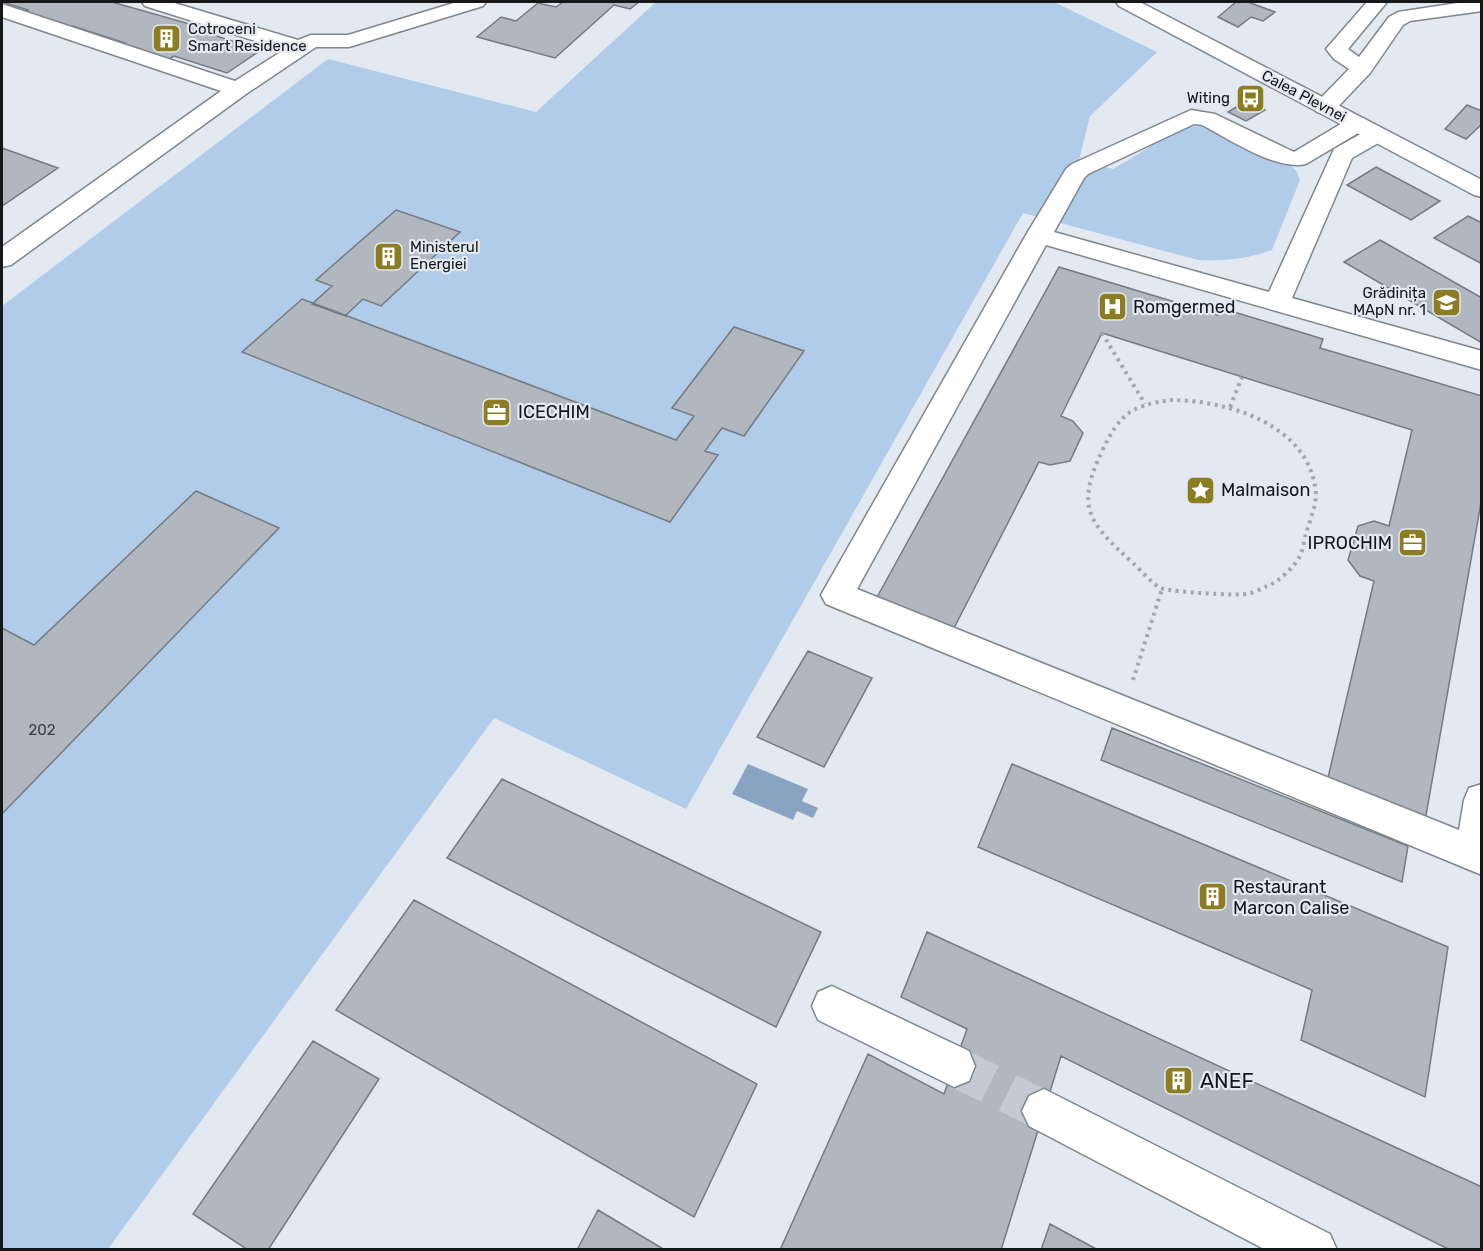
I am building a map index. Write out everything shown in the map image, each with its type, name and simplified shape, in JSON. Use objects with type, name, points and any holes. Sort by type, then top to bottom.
[{"type":"main road","points":[[152,2],[300,48]]},
{"type":"main road","points":[[2,259],[238,89],[311,41],[349,41],[476,2]]},
{"type":"main road","name":"Calea Plevnei","points":[[1126,2],[1482,190]]},
{"type":"main road","points":[[1362,68],[1341,55],[1337,49],[1377,2]]},
{"type":"main road","points":[[1325,107],[1362,68],[1396,21],[1416,7],[1482,5]]},
{"type":"main road","points":[[2,10],[238,89]]},
{"type":"main road","points":[[1367,129],[1298,159],[1286,159],[1208,119],[1199,117],[1186,119],[1080,169],[1074,174],[837,595],[1123,713],[1478,855],[1482,800]]},
{"type":"main road","points":[[1276,303],[1342,154],[1367,129]]},
{"type":"main road","points":[[1038,235],[1482,361]]},
{"type":"main road","points":[[832,1006],[954,1066]]},
{"type":"main road","points":[[1044,1111],[1314,1250]]},
{"type":"path","points":[[1102,333],[1145,404]]},
{"type":"path","points":[[1230,407],[1242,377]]},
{"type":"path","points":[[1196,400],[1230,407],[1259,418],[1287,437],[1304,456],[1313,475],[1316,497],[1300,557],[1274,584],[1246,594],[1162,589],[1108,540],[1093,519],[1087,502],[1090,477],[1114,426],[1132,410],[1145,404],[1196,400]]},
{"type":"path","points":[[1123,713],[1162,589]]},
{"type":"shaded area","points":[[656,2],[1054,2],[1157,52],[1090,116],[1079,160],[1113,169],[1168,136],[1186,128],[1209,128],[1253,145],[1289,163],[1297,172],[1300,180],[1272,250],[1236,259],[1198,260],[1023,213],[686,809],[494,718],[108,1249],[2,1250],[2,306],[328,59],[536,112]]},
{"type":"shaded area","points":[[748,764],[808,789],[802,801],[818,808],[813,818],[797,811],[793,820],[732,794]]},
{"type":"building","name":"Cotroceni Smart Residence","points":[[2,2],[112,2],[211,30],[207,33],[261,50],[227,73],[174,56],[166,61],[120,46],[125,43],[73,26],[67,29],[21,14],[28,10]]},
{"type":"building","points":[[563,2],[639,2],[630,9],[614,5],[555,58],[477,37],[501,17],[516,21],[538,3],[556,7]]},
{"type":"building","points":[[1236,2],[1248,2],[1275,12],[1263,21],[1251,17],[1238,27],[1218,17]]},
{"type":"building","points":[[1246,101],[1265,110],[1246,121],[1228,112]]},
{"type":"building","points":[[1467,105],[1482,111],[1482,124],[1466,139],[1445,129]]},
{"type":"building","points":[[2,148],[58,168],[2,206]]},
{"type":"building","points":[[1376,167],[1440,201],[1411,220],[1347,185]]},
{"type":"building","name":"Ministerul Energiei","points":[[396,210],[460,232],[381,306],[363,299],[345,316],[312,304],[332,286],[316,280]]},
{"type":"building","points":[[1468,216],[1482,223],[1482,264],[1434,238]]},
{"type":"building","points":[[1380,240],[1482,298],[1482,343],[1344,262]]},
{"type":"building","name":"IPROCHIM","points":[[1059,267],[1218,315],[1221,308],[1323,339],[1320,348],[1482,396],[1482,497],[1425,821],[1327,782],[1374,581],[1360,576],[1348,560],[1358,526],[1374,521],[1389,526],[1412,430],[1102,333],[1061,416],[1073,421],[1083,433],[1070,461],[1050,465],[1039,462],[953,630],[876,599]]},
{"type":"building","name":"ICECHIM","points":[[302,299],[676,440],[694,416],[672,408],[734,327],[804,351],[744,436],[722,428],[705,451],[718,455],[670,522],[242,352]]},
{"type":"building","points":[[196,491],[279,528],[2,814],[2,628],[34,645]]},
{"type":"building","points":[[808,651],[872,678],[824,767],[757,737]]},
{"type":"building","points":[[1112,728],[1408,846],[1402,882],[1101,760]]},
{"type":"building","name":"Restaurant Marcon Calise","points":[[1012,764],[1448,947],[1425,1097],[1301,1040],[1312,990],[978,847]]},
{"type":"building","points":[[502,779],[821,932],[776,1027],[447,858]]},
{"type":"building","points":[[414,900],[757,1084],[694,1217],[336,1010]]},
{"type":"building","name":"ANEF","points":[[927,932],[1482,1187],[1482,1250],[1450,1250],[1061,1056],[1001,1250],[780,1250],[868,1054],[944,1094],[967,1029],[901,997]]},
{"type":"building","points":[[313,1041],[379,1079],[268,1250],[248,1250],[193,1214]]},
{"type":"building","points":[[598,1210],[665,1250],[577,1250]]},
{"type":"building","points":[[1050,1224],[1098,1250],[1041,1250]]},
{"type":"tunnel","points":[[954,1066],[1044,1111]]},
{"type":"place","name":"Cotroceni Smart Residence","points":[[167,38]]},
{"type":"place","name":"Witing","points":[[1251,98]]},
{"type":"place","name":"Ministerul Energiei","points":[[389,256]]},
{"type":"place","name":"Grădinița MApN nr. 1","points":[[1447,302]]},
{"type":"place","name":"Romgermed","points":[[1112,307]]},
{"type":"place","name":"ICECHIM","points":[[497,412]]},
{"type":"place","name":"Malmaison","points":[[1200,490]]},
{"type":"place","name":"IPROCHIM","points":[[1413,543]]},
{"type":"place","name":"Restaurant Marcon Calise","points":[[1212,897]]},
{"type":"place","name":"ANEF","points":[[1179,1080]]}]
